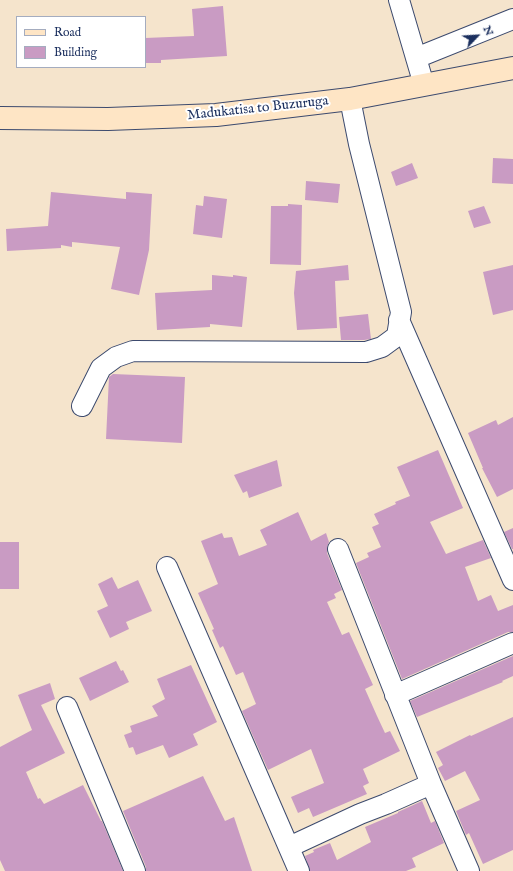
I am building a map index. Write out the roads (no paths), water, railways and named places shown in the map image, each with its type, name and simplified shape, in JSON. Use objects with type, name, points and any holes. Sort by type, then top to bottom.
[{"type":"main road","name":"Madukatisa to Buzuruga","points":[[0,118],[108,119],[216,116],[350,99],[513,68]]},
{"type":"street","points":[[399,0],[424,85]]},
{"type":"street","points":[[416,58],[513,19]]},
{"type":"street","points":[[82,406],[101,368],[116,357],[133,351],[366,352],[382,347],[397,336],[400,312],[361,152],[350,99]]},
{"type":"street","points":[[399,320],[513,580]]},
{"type":"street","points":[[338,549],[431,784],[469,871]]},
{"type":"street","points":[[167,567],[299,871]]},
{"type":"street","points":[[395,695],[513,643]]},
{"type":"street","points":[[67,707],[135,871]]},
{"type":"street","points":[[289,847],[360,814],[431,784]]}]
